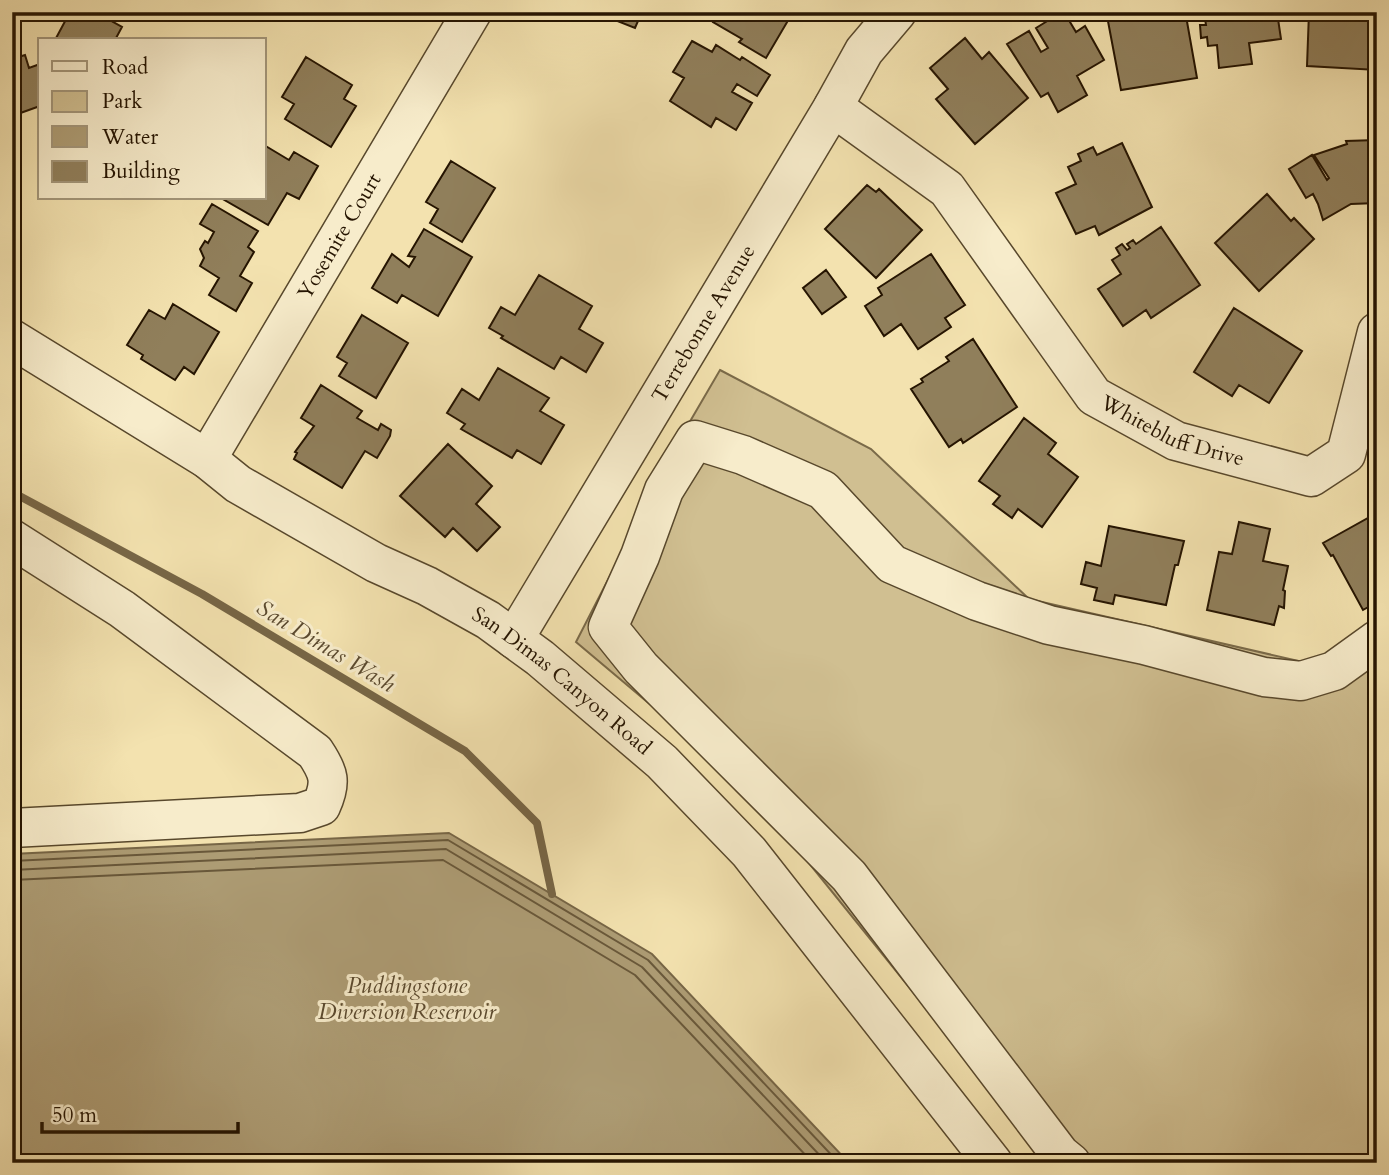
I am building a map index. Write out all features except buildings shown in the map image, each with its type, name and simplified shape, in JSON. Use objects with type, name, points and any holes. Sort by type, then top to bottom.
[{"type":"street","name":"Yosemite Court","points":[[207,459],[472,12]]},
{"type":"street","name":"Terrebonne Avenue","points":[[514,639],[864,51],[897,12]]},
{"type":"street","name":"Whitebluff Drive","points":[[833,107],[947,189],[1094,396],[1177,441],[1311,477],[1346,454],[1377,331]]},
{"type":"street","name":"San Dimas Canyon Road","points":[[12,339],[207,459],[237,484],[376,563],[427,586],[475,613],[540,658],[662,762],[750,852],[993,1163]]},
{"type":"street","points":[[1070,1163],[1060,1154],[849,876],[641,668],[608,627],[640,556],[664,490],[695,440],[731,451],[823,490],[892,564],[977,601],[1049,625],[1144,645],[1264,677],[1301,681],[1334,671],[1377,640]]},
{"type":"street","points":[[12,539],[122,609],[315,752],[326,769],[328,789],[321,806],[300,813],[12,828]]},
{"type":"green space","points":[[720,370],[871,449],[1029,599],[1316,665],[1377,619],[1377,1163],[1051,1163],[800,852],[652,706],[576,642],[685,430]]},
{"type":"water","name":"Puddingstone Diversion Reservoir","points":[[449,833],[652,954],[849,1163],[12,1163],[12,854]]},
{"type":"waterway","name":"San Dimas Wash","points":[[12,492],[202,594],[465,751],[537,823],[552,894]]}]
